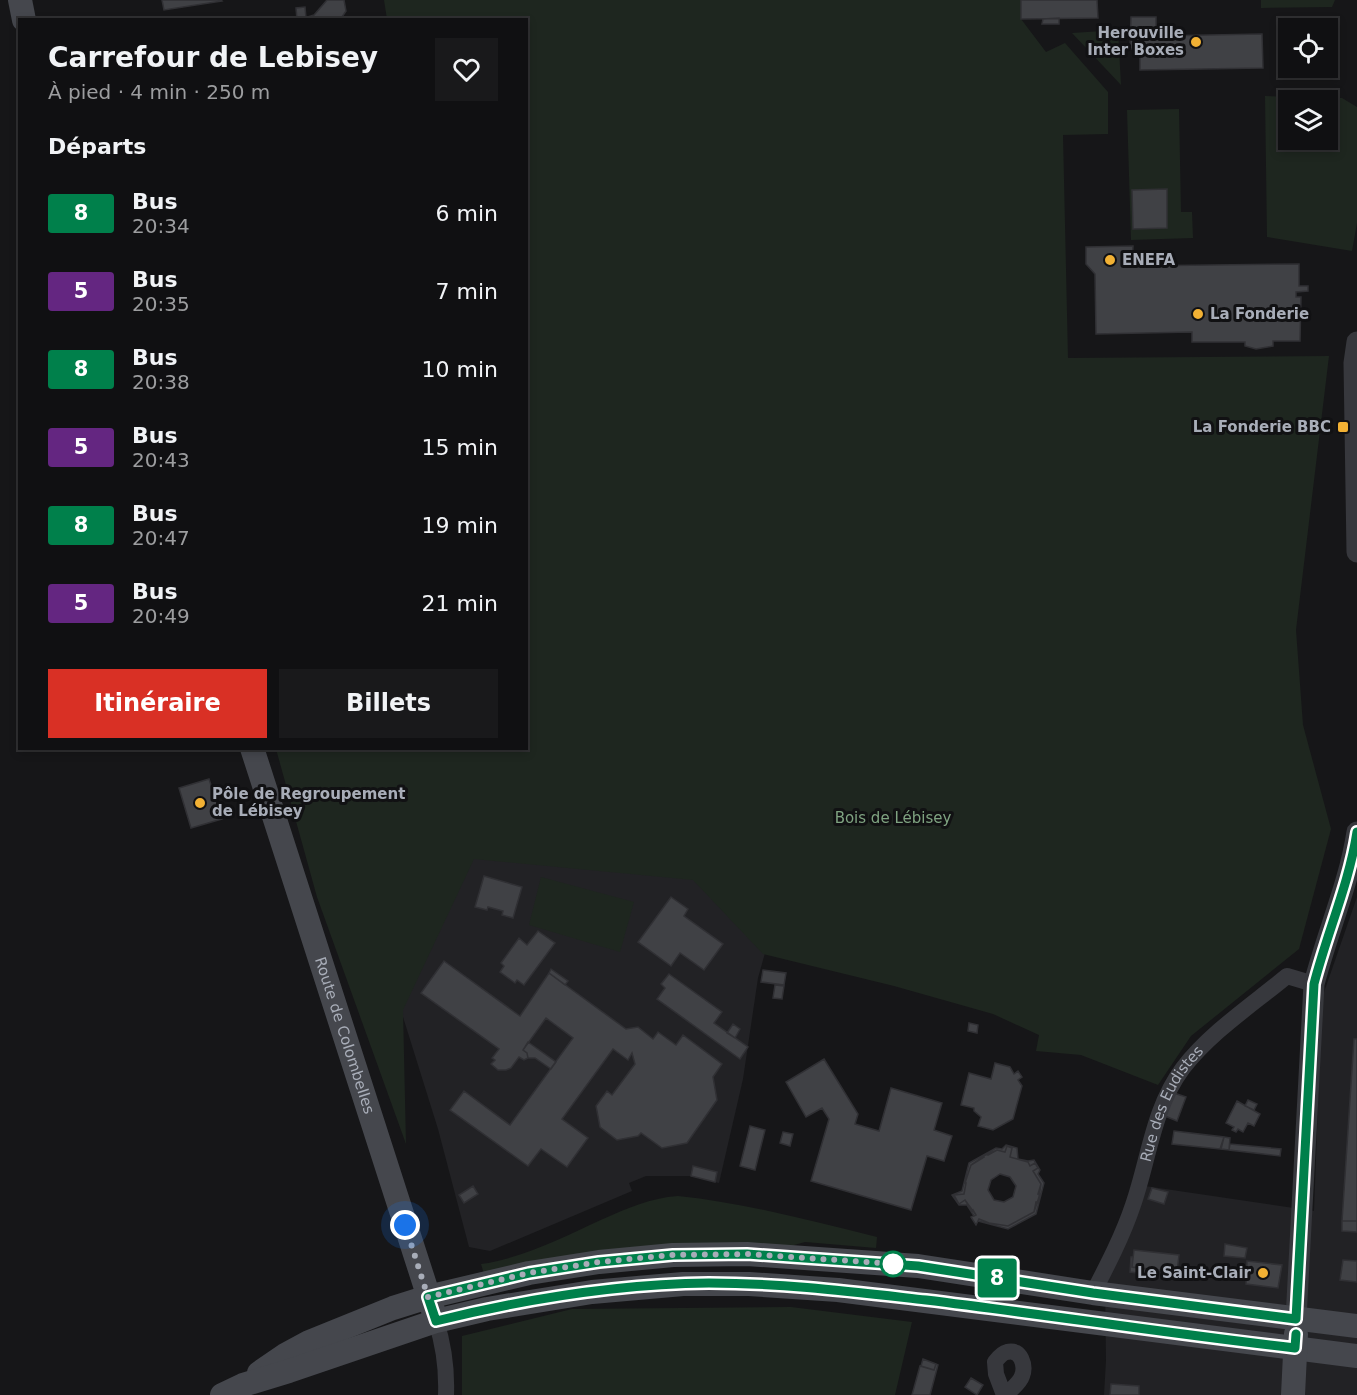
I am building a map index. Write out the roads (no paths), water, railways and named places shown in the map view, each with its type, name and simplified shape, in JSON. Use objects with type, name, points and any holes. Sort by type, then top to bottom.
[{"type":"main road","points":[[20,0],[24,18]]},
{"type":"main road","points":[[34,0],[37,18]]},
{"type":"main road","name":"Route de Colombelles","points":[[253,750],[436,1321]]},
{"type":"main road","points":[[232,1390],[309,1342],[393,1308],[428,1297],[529,1273],[599,1262],[673,1255],[747,1254],[918,1266],[1093,1293],[1357,1326]]},
{"type":"main road","points":[[232,1390],[436,1321],[495,1307],[592,1292],[674,1284],[749,1284],[849,1291],[1357,1356]]},
{"type":"main road","points":[[1293,1395],[1296,1319]]},
{"type":"street","points":[[1357,342],[1354,363],[1357,552]]},
{"type":"street","points":[[1296,1319],[1314,984],[1323,946],[1348,876],[1357,832]]},
{"type":"street","name":"Rue des Eudistes","points":[[1093,1293],[1121,1236],[1161,1104],[1182,1069],[1203,1045],[1287,976],[1314,984]]},
{"type":"street","points":[[436,1321],[446,1365],[446,1395]]},
{"type":"place","name":"Herouville Inter Boxes","points":[[1196,42]]},
{"type":"place","name":"ENEFA","points":[[1110,260]]},
{"type":"place","name":"La Fonderie","points":[[1198,314]]},
{"type":"place","name":"La Fonderie BBC","points":[[1343,427]]},
{"type":"place","name":"Pôle de Regroupement de Lébisey","points":[[200,803]]},
{"type":"place","name":"Le Saint-Clair","points":[[1263,1273]]},
{"type":"park label","name":"Bois de Lébisey","points":[[893,818]]}]
